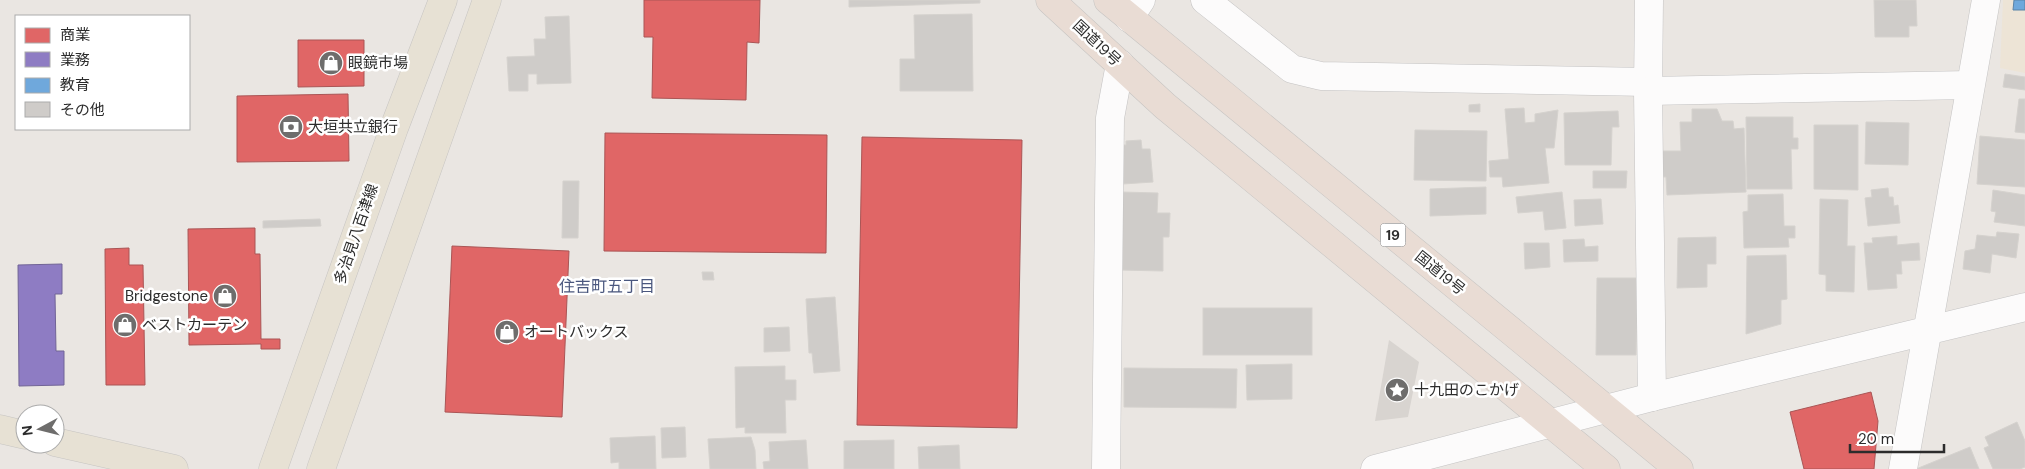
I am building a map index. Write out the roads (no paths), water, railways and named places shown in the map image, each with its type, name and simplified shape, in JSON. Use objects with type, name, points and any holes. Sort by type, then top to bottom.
[{"type":"highway","name":"国道19号","points":[[1050,0],[1165,106],[1606,469]]},
{"type":"highway","name":"国道19号","points":[[1108,0],[1135,9],[1679,469]]},
{"type":"main road","name":"多治見八百津線","points":[[273,469],[394,128],[443,0]]},
{"type":"main road","points":[[321,469],[487,0]]},
{"type":"main road","points":[[0,429],[15,433]]},
{"type":"main road","points":[[65,444],[174,469]]},
{"type":"street","points":[[1205,0],[1292,69],[1320,76],[1648,86],[1970,85]]},
{"type":"street","points":[[1650,0],[1648,86],[1652,397]]},
{"type":"street","points":[[1903,469],[1986,0]]},
{"type":"street","points":[[1106,469],[1110,118],[1120,64]]},
{"type":"street","points":[[1375,469],[1652,397],[2025,307]]},
{"type":"place","name":"眼鏡市場","points":[[331,63]]},
{"type":"place","name":"大垣共立銀行","points":[[291,127]]},
{"type":"place","name":"Bridgestone","points":[[225,296]]},
{"type":"place","name":"ベストカーテン","points":[[125,325]]},
{"type":"place","name":"オートバックス","points":[[507,332]]},
{"type":"place","name":"十九田のこかげ","points":[[1397,390]]},
{"type":"district","name":"住吉町五丁目","points":[[607,286]]}]
